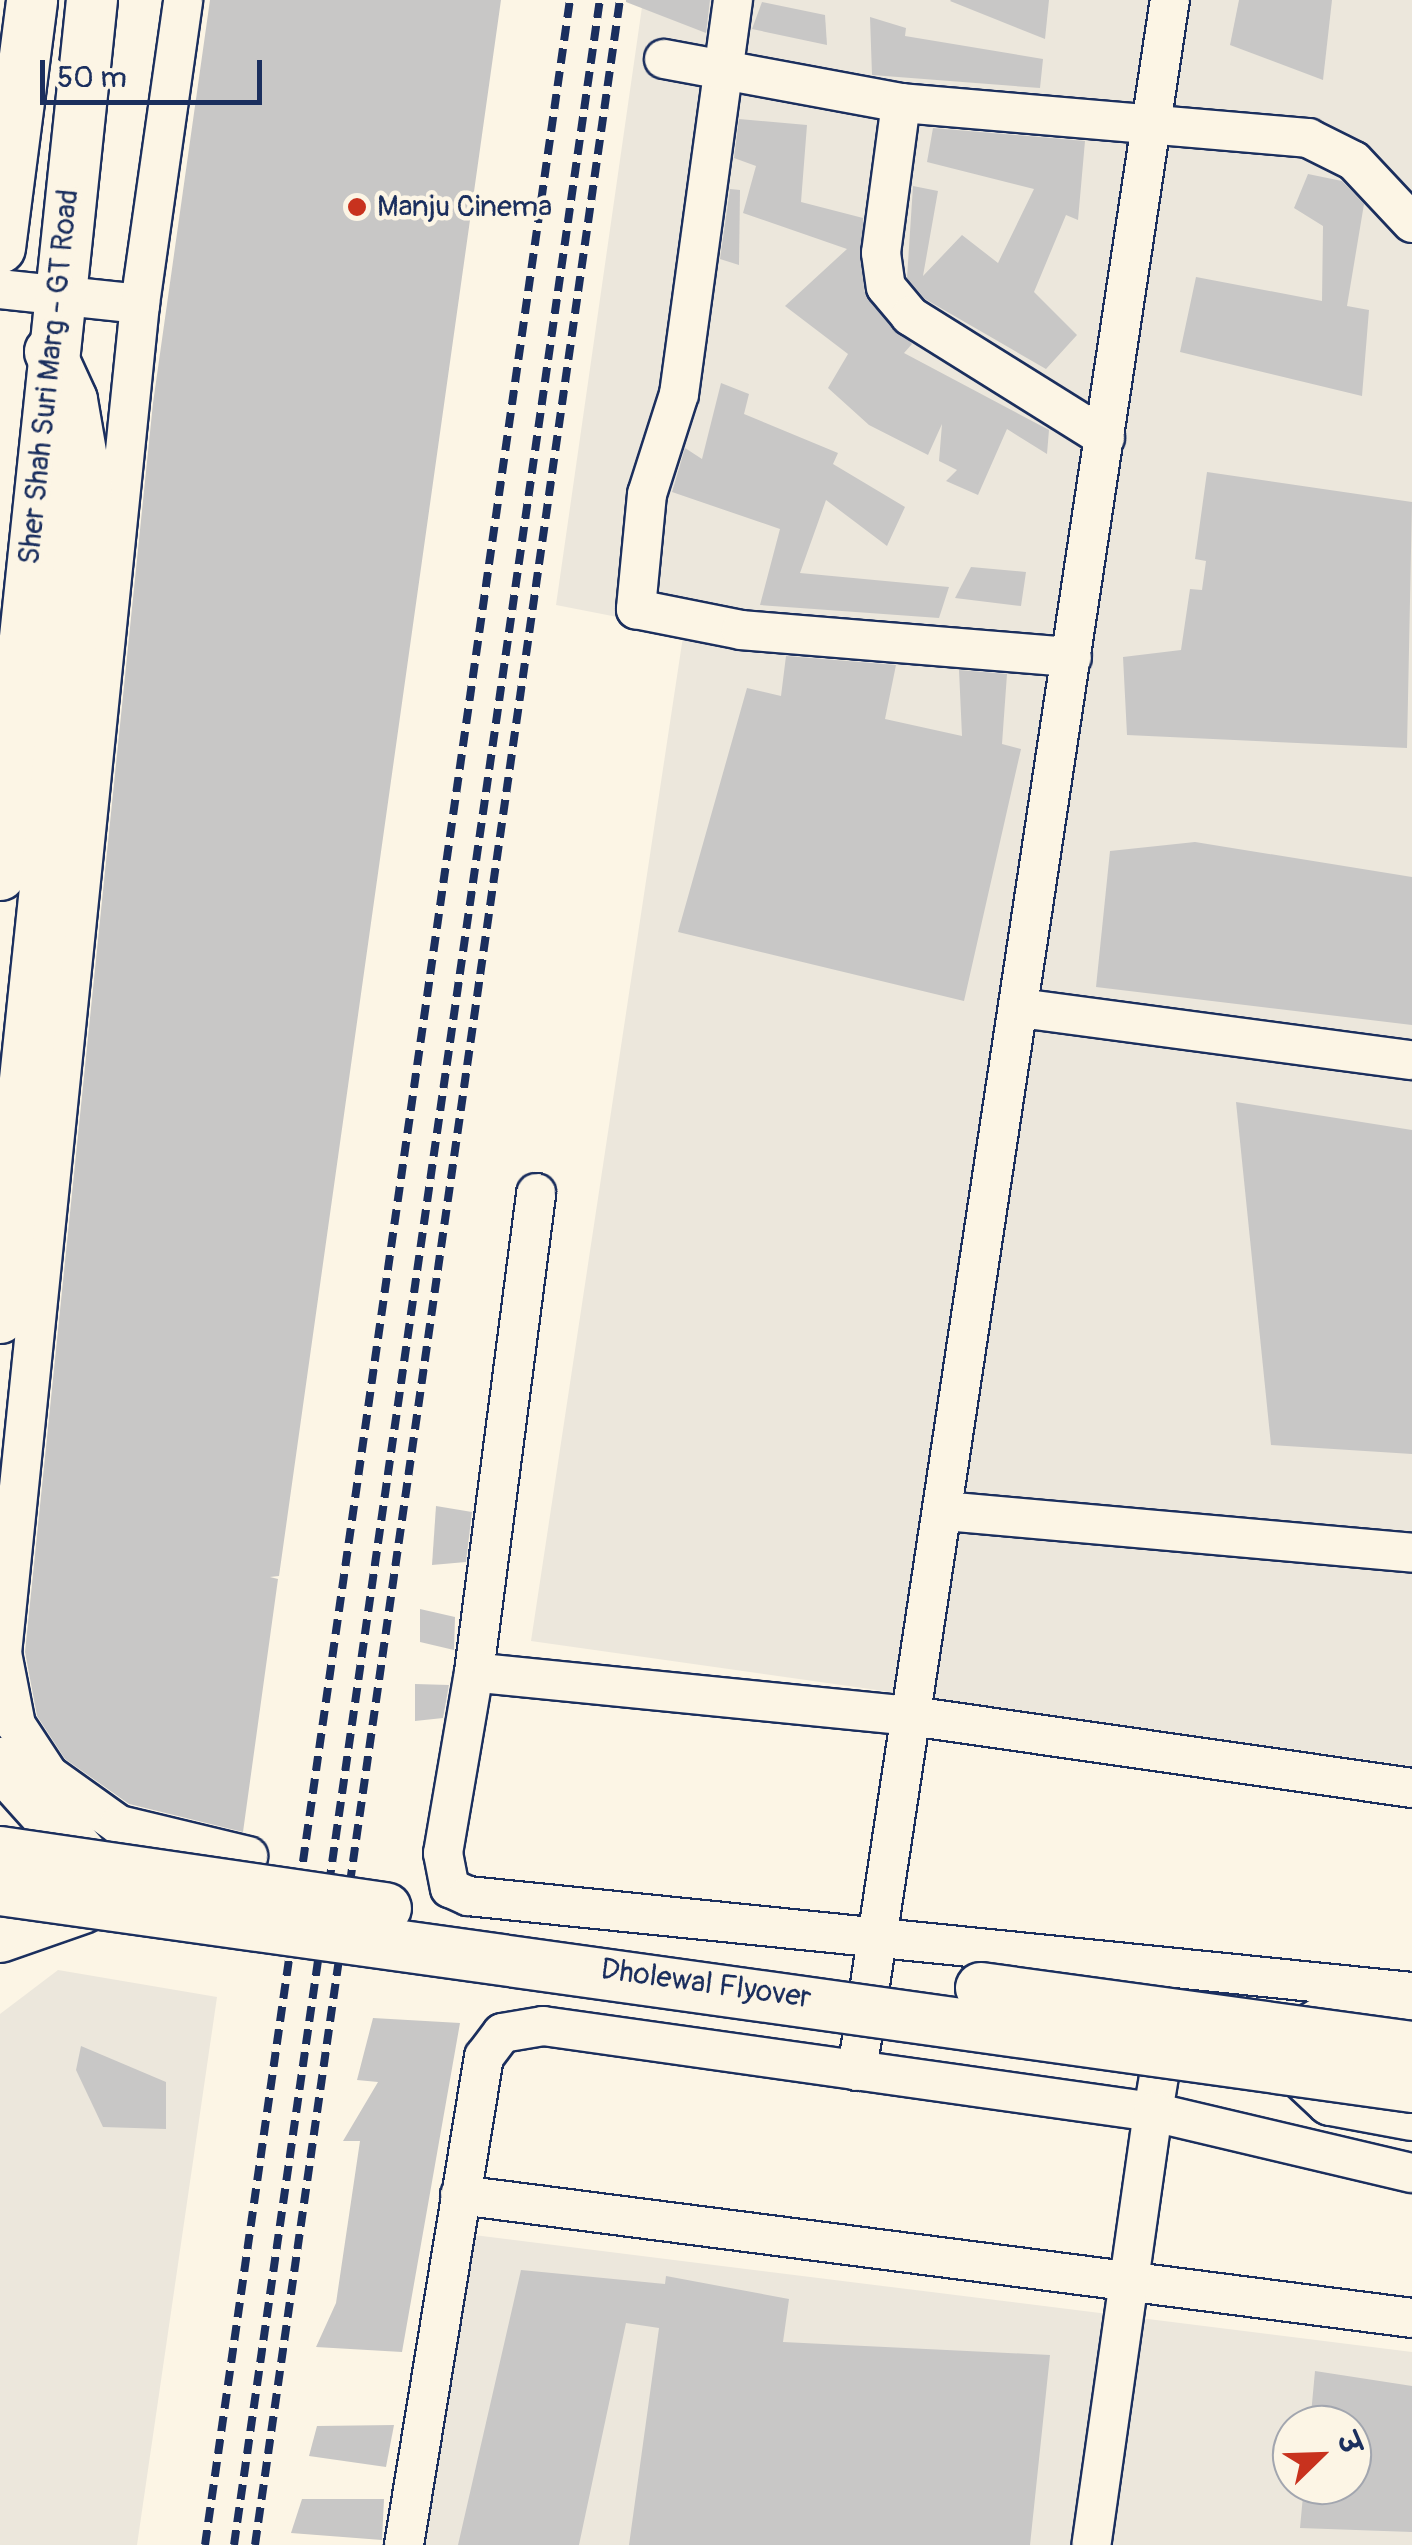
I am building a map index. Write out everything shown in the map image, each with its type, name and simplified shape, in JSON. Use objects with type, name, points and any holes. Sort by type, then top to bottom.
[{"type":"main road","name":"Sher Shah Suri Marg - GT Road","points":[[0,248],[32,0]]},
{"type":"main road","name":"Sher Shah Suri Marg - GT Road","points":[[0,875],[50,352],[92,0]]},
{"type":"main road","points":[[0,1318],[86,487],[72,400],[50,352]]},
{"type":"main road","points":[[0,1763],[89,1888],[0,1937]]},
{"type":"main road","name":"Dholewal Flyover","points":[[0,1852],[89,1888]]},
{"type":"main road","name":"Dholewal Flyover","points":[[0,1890],[89,1888],[491,1954],[1303,2051],[1412,2047]]},
{"type":"main road","points":[[1412,2019],[1344,2009],[1303,2051],[1331,2100],[1412,2116]]},
{"type":"main road","name":"Dholewal Flyover","points":[[1303,2051],[1412,2087]]},
{"type":"street","points":[[183,0],[140,304],[2,1653],[16,1725],[50,1775],[119,1825],[248,1856]]},
{"type":"street","points":[[732,0],[679,394],[647,494],[636,609],[742,630],[1072,658]]},
{"type":"street","points":[[856,2071],[945,1510],[1170,0]]},
{"type":"street","points":[[664,59],[724,66],[901,104],[1151,129],[1308,138],[1354,161],[1412,223]]},
{"type":"street","points":[[901,104],[880,253],[886,286],[910,316],[1104,438]]},
{"type":"street","points":[[0,289],[140,304]]},
{"type":"street","points":[[1020,1008],[1412,1060]]},
{"type":"street","points":[[536,1192],[474,1672],[443,1854],[445,1880],[459,1894],[1177,1972],[1412,1992]]},
{"type":"street","points":[[945,1510],[1412,1553]]},
{"type":"street","points":[[474,1672],[911,1716],[1412,1788]]},
{"type":"street","points":[[1091,2545],[1128,2278],[1177,1972]]},
{"type":"street","points":[[404,2545],[484,2057],[517,2028],[1153,2112],[1412,2173]]},
{"type":"street","points":[[460,2195],[1128,2278],[1412,2318]]},
{"type":"shaded area","points":[[643,0],[1412,0],[1412,1766],[531,1641],[684,630],[556,605]]},
{"type":"shaded area","points":[[58,1970],[217,1997],[137,2545],[0,2545],[0,2014]]},
{"type":"shaded area","points":[[466,2234],[1412,2352],[1412,2545],[419,2545]]},
{"type":"building","points":[[210,0],[501,0],[279,1576],[270,1577],[278,1579],[243,1832],[129,1804],[65,1759],[37,1716],[25,1652],[153,403]]},
{"type":"building","points":[[626,0],[710,0],[706,33],[626,2]]},
{"type":"building","points":[[1049,0],[1045,39],[950,1]]},
{"type":"building","points":[[1239,0],[1332,0],[1323,80],[1230,45]]},
{"type":"building","points":[[762,2],[825,15],[827,45],[752,29]]},
{"type":"building","points":[[870,17],[906,28],[905,36],[1043,59],[1040,88],[872,75]]},
{"type":"building","points":[[739,119],[807,125],[801,202],[863,218],[864,291],[912,344],[904,353],[1049,430],[1047,454],[1007,429],[978,495],[946,481],[957,470],[939,461],[942,424],[928,455],[869,425],[828,388],[848,354],[785,306],[847,249],[743,213],[756,166],[734,158]]},
{"type":"building","points":[[933,128],[1085,141],[1078,220],[1066,215],[1034,292],[1077,335],[1046,369],[925,299],[907,278],[913,186],[938,191],[923,276],[962,235],[998,263],[1034,189],[927,162]]},
{"type":"building","points":[[1308,174],[1342,181],[1364,204],[1347,306],[1369,310],[1362,396],[1180,352],[1196,277],[1322,301],[1323,226],[1294,208]]},
{"type":"building","points":[[730,189],[740,190],[739,265],[720,259]]},
{"type":"building","points":[[721,383],[749,394],[744,414],[838,453],[833,464],[905,507],[887,546],[826,500],[800,573],[949,587],[939,618],[760,605],[780,529],[672,492],[685,448],[702,459]]},
{"type":"building","points":[[1207,472],[1412,502],[1407,748],[1127,735],[1123,657],[1181,650],[1190,589],[1202,590],[1206,561],[1195,559]]},
{"type":"building","points":[[971,567],[1026,572],[1021,606],[955,598]]},
{"type":"building","points":[[786,656],[896,665],[885,719],[962,736],[959,670],[1007,674],[1002,744],[1021,749],[964,1001],[678,932],[747,688],[781,696]]},
{"type":"building","points":[[1195,842],[1412,877],[1412,1025],[1096,987],[1110,851]]},
{"type":"building","points":[[1236,1102],[1412,1130],[1412,1454],[1271,1445]]},
{"type":"building","points":[[436,1506],[472,1512],[466,1562],[432,1565]]},
{"type":"building","points":[[420,1609],[455,1617],[454,1650],[420,1642]]},
{"type":"building","points":[[415,1684],[449,1685],[443,1718],[415,1721]]},
{"type":"building","points":[[373,2018],[460,2023],[402,2352],[316,2347],[336,2303],[360,2141],[343,2141],[378,2082],[357,2080]]},
{"type":"building","points":[[81,2046],[166,2082],[166,2129],[103,2127],[76,2070]]},
{"type":"building","points":[[521,2270],[665,2284],[666,2276],[789,2299],[783,2342],[1050,2355],[1030,2545],[629,2545],[659,2328],[626,2323],[579,2545],[458,2545]]},
{"type":"building","points":[[1315,2371],[1412,2386],[1412,2532],[1300,2528],[1302,2505],[1372,2505],[1372,2405],[1312,2405]]},
{"type":"building","points":[[394,2425],[386,2467],[309,2456],[317,2426]]},
{"type":"building","points":[[302,2499],[384,2499],[382,2540],[291,2533]]},
{"type":"railway","points":[[205,2545],[570,0]]},
{"type":"railway","points":[[234,2545],[600,0]]},
{"type":"railway","points":[[255,2545],[620,0]]},
{"type":"place","name":"Manju Cinema","points":[[357,207]]}]
